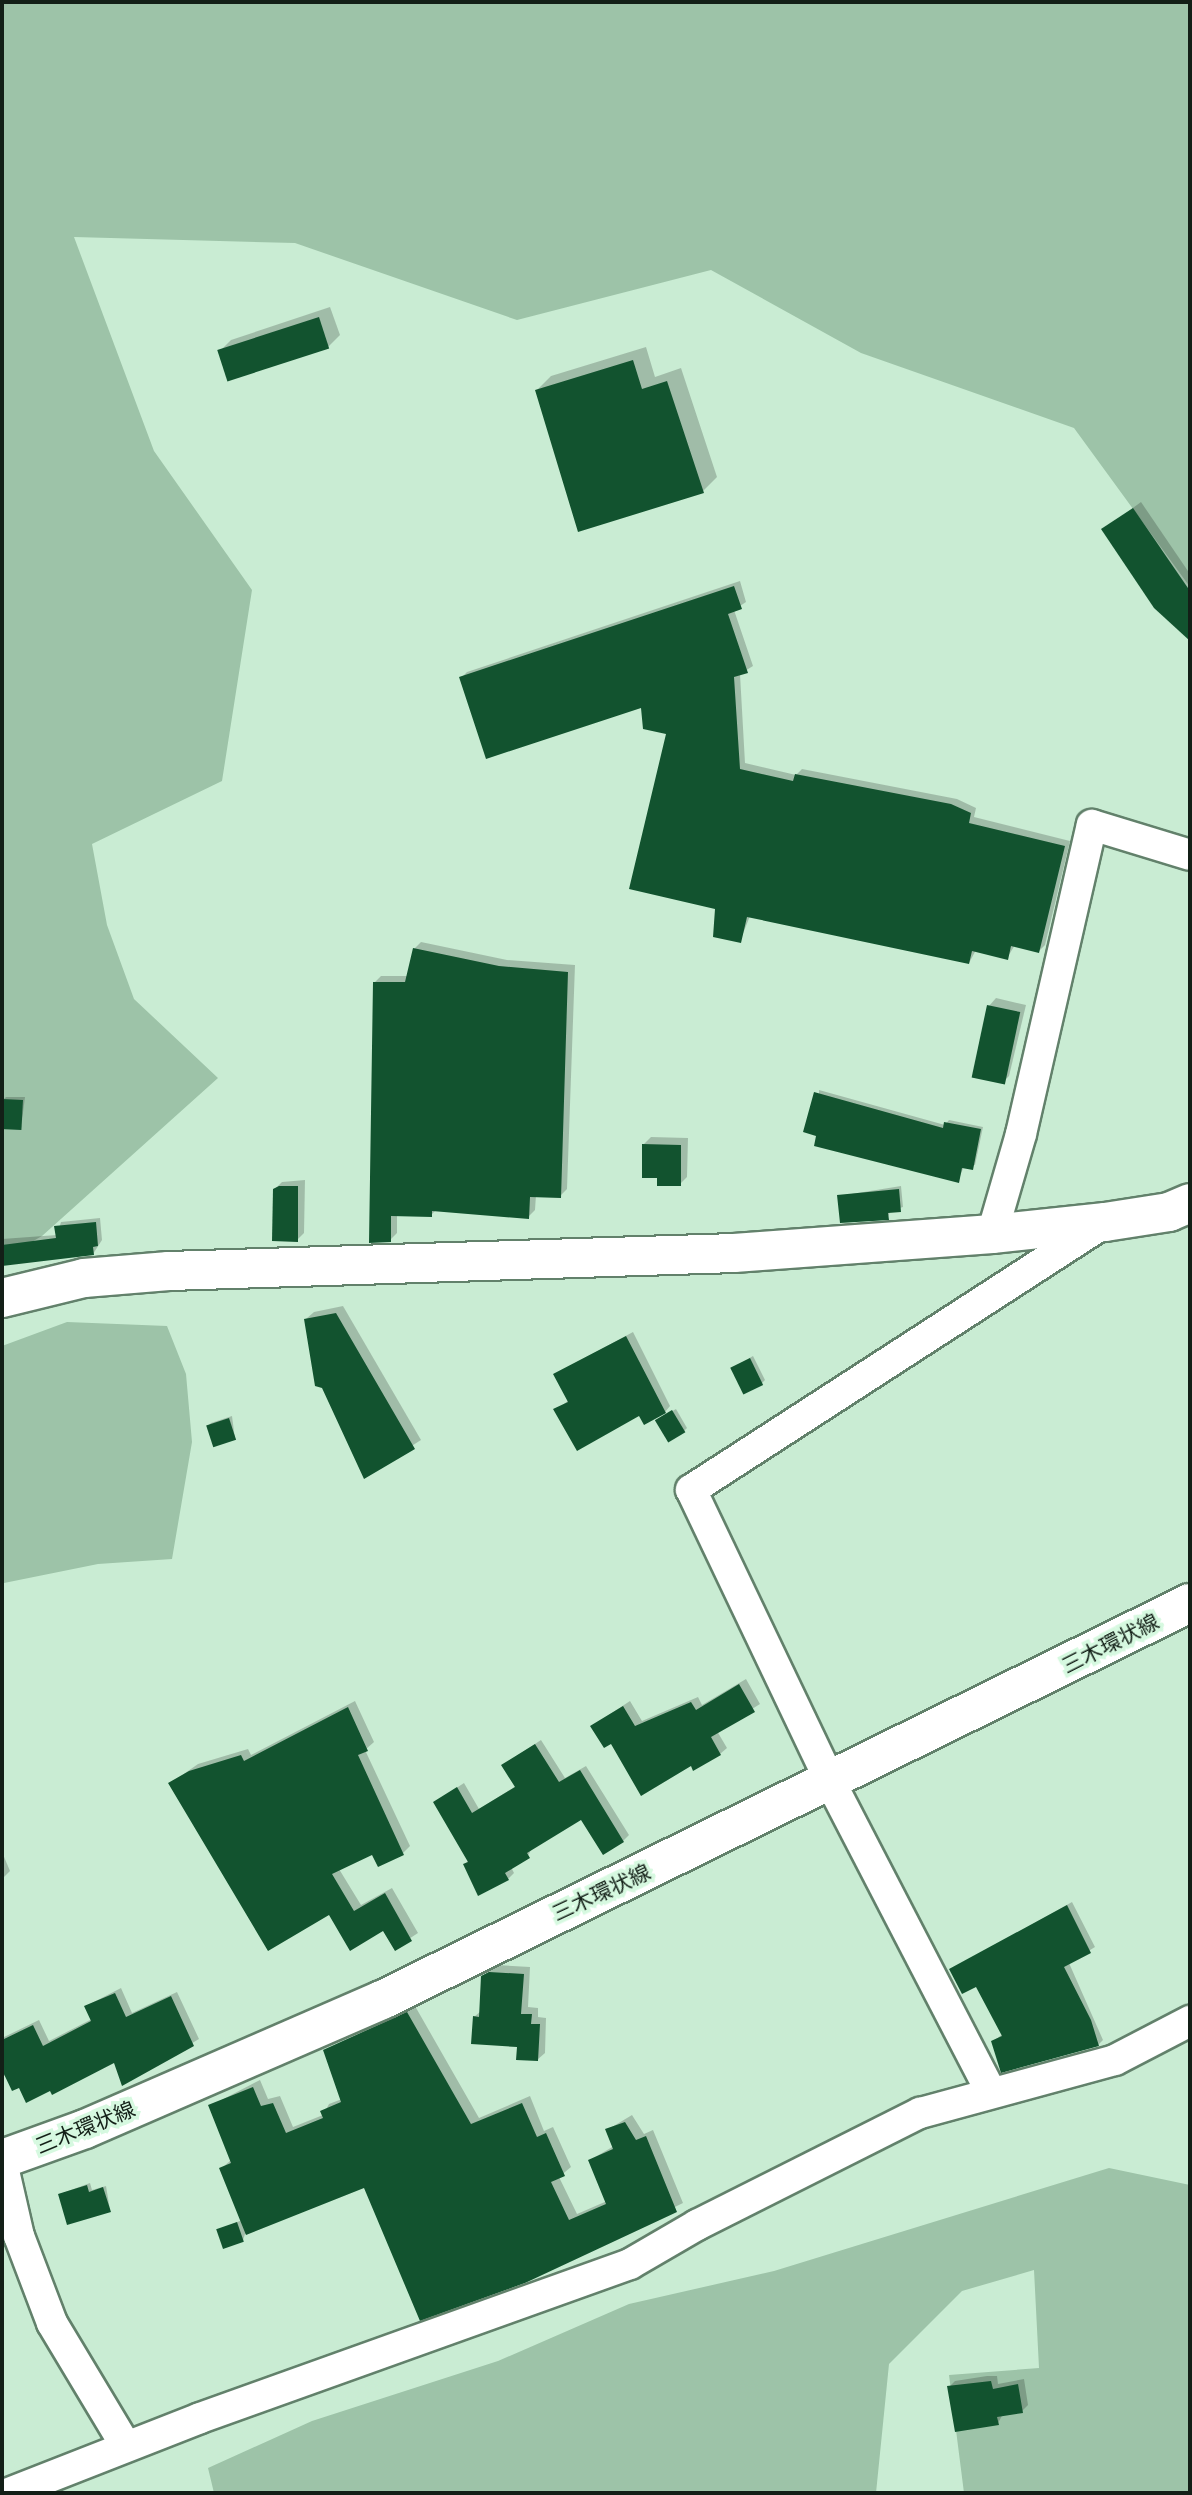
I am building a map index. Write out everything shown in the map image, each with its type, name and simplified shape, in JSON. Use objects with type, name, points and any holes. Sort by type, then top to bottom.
[{"type":"main road","points":[[2,1298],[84,1278],[169,1270],[734,1253],[992,1234],[1105,1223],[1169,1212],[1190,1203]]},
{"type":"main road","name":"三木環状線","points":[[2,2160],[85,2129],[382,2000],[831,1783],[1190,1603]]},
{"type":"street","points":[[992,1234],[1021,1134],[1092,825],[1190,855]]},
{"type":"street","points":[[991,2092],[831,1783],[691,1490],[1105,1223]]},
{"type":"street","points":[[9,2493],[126,2446],[630,2264],[697,2225],[920,2113],[1115,2060],[1190,2021]]},
{"type":"street","points":[[2,2160],[19,2236],[52,2323],[126,2446]]},
{"type":"green space","points":[[2,2],[1190,2],[1190,587],[1074,428],[861,353],[711,270],[517,320],[295,243],[74,237],[154,451],[252,590],[222,781],[92,844],[107,925],[134,999],[218,1078],[42,1236],[2,1259]]},
{"type":"green space","points":[[67,1322],[167,1326],[186,1374],[192,1442],[172,1559],[98,1564],[4,1583],[2,1346]]},
{"type":"green space","points":[[1109,2168],[1190,2185],[1190,2493],[964,2493],[949,2375],[1039,2368],[1034,2270],[962,2291],[889,2364],[876,2493],[214,2493],[208,2468],[312,2421],[498,2361],[629,2304],[774,2271]]},
{"type":"building","points":[[319,317],[329,348],[227,381],[217,350]]},
{"type":"building","points":[[633,360],[642,389],[667,381],[704,493],[578,532],[535,390]]},
{"type":"building","points":[[1133,508],[1190,591],[1190,641],[1154,608],[1101,529]]},
{"type":"building","points":[[734,586],[742,609],[728,614],[748,673],[734,677],[740,769],[793,781],[795,774],[951,804],[971,813],[969,823],[1065,846],[1039,953],[1011,946],[1008,960],[972,951],[969,964],[747,917],[741,943],[713,937],[715,909],[629,889],[666,734],[643,729],[641,708],[486,759],[459,677]]},
{"type":"building","points":[[413,948],[499,966],[568,972],[561,1198],[530,1197],[529,1219],[432,1211],[432,1217],[391,1216],[391,1242],[369,1243],[373,982],[405,982]]},
{"type":"building","points":[[987,1005],[1020,1012],[1005,1084],[972,1077]]},
{"type":"building","points":[[814,1092],[943,1128],[944,1122],[981,1129],[973,1170],[962,1168],[959,1183],[814,1146],[816,1136],[803,1132]]},
{"type":"building","points":[[2,1099],[23,1100],[21,1130],[2,1129]]},
{"type":"building","points":[[642,1144],[681,1145],[681,1186],[657,1186],[657,1178],[642,1178]]},
{"type":"building","points":[[279,1186],[298,1186],[298,1242],[272,1241],[273,1189]]},
{"type":"building","points":[[899,1189],[901,1212],[888,1213],[889,1220],[840,1223],[837,1195]]},
{"type":"building","points":[[96,1222],[98,1246],[93,1247],[94,1255],[2,1266],[2,1245],[56,1238],[54,1226]]},
{"type":"building","points":[[336,1313],[415,1449],[364,1479],[322,1388],[315,1386],[304,1319]]},
{"type":"building","points":[[626,1336],[666,1413],[644,1425],[639,1416],[577,1451],[553,1409],[568,1402],[553,1374]]},
{"type":"building","points":[[750,1358],[763,1385],[743,1395],[730,1368]]},
{"type":"building","points":[[672,1410],[685,1432],[668,1443],[655,1420]]},
{"type":"building","points":[[229,1418],[236,1440],[213,1447],[206,1425]]},
{"type":"building","points":[[739,1684],[755,1712],[711,1737],[721,1755],[693,1771],[691,1766],[641,1796],[611,1744],[604,1748],[590,1726],[623,1706],[635,1726],[691,1702],[696,1710]]},
{"type":"building","points":[[348,1707],[368,1751],[358,1755],[404,1855],[378,1867],[372,1855],[332,1874],[354,1911],[385,1893],[412,1941],[395,1951],[383,1931],[350,1951],[329,1915],[268,1951],[168,1783],[189,1771],[241,1755],[244,1761]]},
{"type":"building","points":[[535,1744],[559,1782],[580,1770],[624,1842],[603,1855],[581,1820],[527,1853],[530,1858],[505,1873],[509,1880],[478,1896],[463,1864],[468,1862],[433,1802],[457,1787],[472,1813],[515,1787],[501,1765]]},
{"type":"building","points":[[1067,1905],[1091,1953],[1064,1967],[1091,2020],[1099,2046],[1001,2073],[991,2041],[1002,2036],[976,1987],[962,1994],[949,1969]]},
{"type":"building","points":[[489,1972],[524,1974],[521,2014],[532,2014],[531,2024],[540,2024],[538,2061],[516,2060],[517,2047],[471,2044],[473,2016],[479,2017],[481,1976]]},
{"type":"building","points":[[115,1993],[126,2017],[171,1996],[194,2046],[122,2086],[114,2063],[52,2095],[50,2091],[26,2103],[19,2088],[12,2091],[2,2070],[2,2040],[33,2025],[43,2046],[91,2021],[84,2006]]},
{"type":"building","points":[[407,2012],[471,2124],[522,2103],[537,2137],[546,2133],[565,2176],[551,2182],[569,2220],[606,2204],[588,2160],[613,2149],[605,2129],[625,2122],[636,2140],[646,2136],[677,2212],[525,2283],[420,2321],[364,2188],[246,2235],[219,2168],[231,2163],[208,2105],[253,2087],[261,2106],[273,2103],[286,2133],[323,2118],[320,2111],[341,2102],[323,2050]]},
{"type":"building","points":[[87,2185],[89,2192],[103,2187],[111,2212],[67,2225],[58,2194]]},
{"type":"building","points":[[237,2222],[244,2242],[223,2249],[216,2229]]},
{"type":"building","points":[[991,2381],[993,2389],[1018,2384],[1023,2413],[997,2417],[999,2425],[955,2432],[947,2386]]}]
